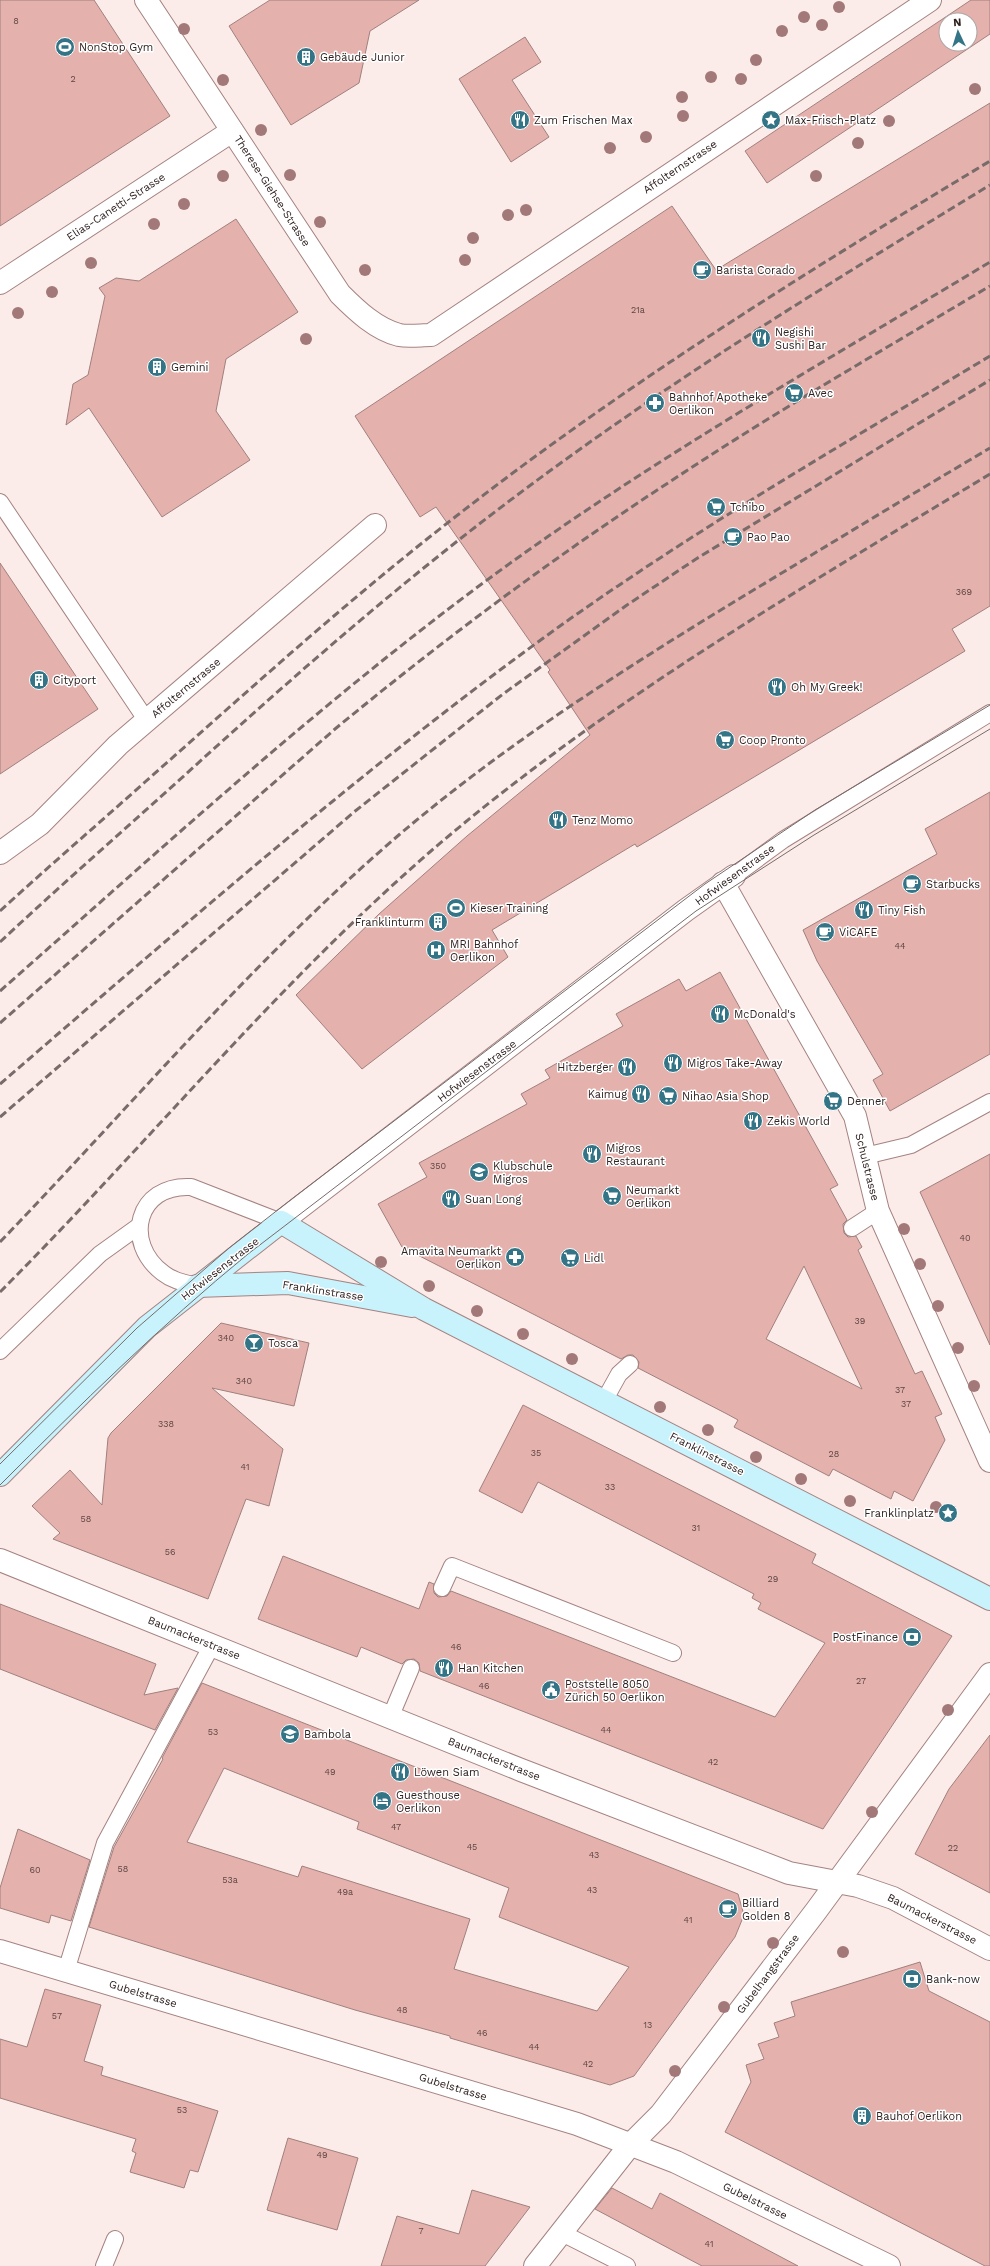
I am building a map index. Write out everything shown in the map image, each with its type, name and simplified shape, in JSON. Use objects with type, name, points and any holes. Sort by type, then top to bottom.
[{"type":"street","name":"Therese-Giehse-Strasse","points":[[146,0],[340,294],[359,312],[382,329],[400,335],[431,335]]},
{"type":"street","name":"Affolternstrasse","points":[[431,335],[930,0]]},
{"type":"street","name":"Elias-Canetti-Strasse","points":[[0,283],[232,130]]},
{"type":"street","name":"Affolternstrasse","points":[[0,853],[40,824],[118,745],[374,525]]},
{"type":"street","name":"Schulstrasse","points":[[729,880],[855,1116],[878,1211],[990,1461]]},
{"type":"street","name":"Hofwiesenstrasse","points":[[0,1475],[147,1327],[197,1286],[686,910],[729,880]]},
{"type":"street","name":"Franklinstrasse","points":[[281,1222],[424,1309],[990,1599]]},
{"type":"street","name":"Franklinstrasse","points":[[197,1286],[288,1283],[424,1309]]},
{"type":"street","name":"Baumackerstrasse","points":[[0,1560],[390,1718],[789,1873],[858,1886],[893,1898],[990,1949]]},
{"type":"street","name":"Gubelhangstrasse","points":[[535,2266],[560,2232],[630,2145],[661,2114],[836,1882],[990,1674]]},
{"type":"street","name":"Gubelstrasse","points":[[0,1951],[577,2124],[676,2162],[889,2266]]},
{"type":"lane","points":[[0,502],[147,720]]},
{"type":"lane","name":"Hofwiesenstrasse","points":[[729,880],[783,840],[990,713]]},
{"type":"lane","points":[[865,1156],[911,1145],[990,1102]]},
{"type":"lane","points":[[197,1286],[177,1281],[162,1272],[145,1252],[139,1226],[142,1212],[151,1200],[162,1191],[176,1186],[191,1187],[281,1222]]},
{"type":"lane","points":[[852,1228],[878,1211]]},
{"type":"lane","points":[[0,1351],[100,1254],[139,1226]]},
{"type":"lane","points":[[604,1401],[619,1374],[630,1364]]},
{"type":"lane","points":[[442,1588],[452,1566],[673,1653]]},
{"type":"lane","points":[[66,1971],[105,1843],[212,1645]]},
{"type":"lane","points":[[390,1718],[411,1668]]},
{"type":"lane","points":[[560,2232],[626,2266]]},
{"type":"lane","points":[[104,2266],[115,2239]]},
{"type":"building","points":[[0,0],[94,0],[170,116],[0,226]]},
{"type":"building","name":"Gebäude Junior","points":[[270,0],[419,0],[370,31],[359,83],[291,125],[229,26]]},
{"type":"building","points":[[971,0],[990,0],[990,34],[978,42],[978,12],[953,12]]},
{"type":"building","points":[[938,22],[938,52],[963,52],[767,183],[745,151]]},
{"type":"building","points":[[525,37],[541,62],[512,80],[549,137],[511,162],[459,79]]},
{"type":"building","points":[[990,103],[990,606],[952,629],[965,651],[637,847],[635,844],[492,930],[508,957],[362,1069],[296,995],[379,914],[467,836],[590,735],[548,672],[550,670],[436,507],[420,517],[355,416],[672,206],[716,270]]},
{"type":"building","name":"Gemini","points":[[236,219],[298,312],[226,359],[216,411],[250,460],[162,517],[89,408],[66,425],[73,384],[88,375],[105,296],[99,288],[116,278],[139,281]]},
{"type":"building","name":"Cityport","points":[[0,563],[98,709],[0,774]]},
{"type":"building","points":[[990,792],[990,1054],[890,1111],[873,1080],[883,1074],[817,961],[803,930],[937,854],[925,829]]},
{"type":"building","name":"Neumarkt Oerlikon","points":[[720,972],[838,1185],[830,1189],[847,1220],[843,1224],[844,1233],[848,1237],[856,1236],[862,1247],[858,1250],[915,1374],[922,1371],[942,1414],[935,1417],[945,1440],[913,1501],[894,1491],[891,1499],[833,1469],[829,1476],[734,1427],[738,1420],[638,1368],[639,1362],[633,1355],[628,1355],[621,1359],[402,1247],[378,1204],[427,1177],[419,1163],[527,1104],[521,1094],[550,1078],[545,1070],[623,1026],[616,1014],[679,979],[686,991]],"holes":[[[804,1266],[862,1389],[766,1339]]]},
{"type":"building","points":[[990,1154],[990,1345],[920,1192]]},
{"type":"building","points":[[221,1323],[309,1343],[294,1406],[212,1388],[283,1449],[269,1506],[246,1499],[208,1599],[53,1539],[60,1533],[32,1506],[70,1470],[102,1505],[108,1438],[111,1433]]},
{"type":"building","points":[[523,1405],[816,1554],[812,1563],[952,1636],[823,1829],[420,1671],[419,1663],[414,1659],[406,1660],[402,1664],[361,1647],[357,1657],[258,1619],[283,1556],[419,1609],[429,1582],[434,1584],[434,1593],[438,1597],[447,1596],[451,1591],[775,1717],[825,1643],[758,1609],[761,1603],[752,1598],[754,1594],[538,1482],[522,1513],[479,1491]]},
{"type":"building","points":[[0,1604],[156,1664],[144,1695],[178,1688],[155,1730],[0,1669]]},
{"type":"building","points":[[202,1683],[738,1894],[744,1915],[735,1937],[634,2076],[610,2085],[450,2038],[450,2036],[355,2010],[89,1927],[114,1847],[163,1759],[162,1758]],"holes":[[[224,1768],[359,1822],[357,1829],[509,1888],[499,1917],[629,1967],[597,2011],[454,1969],[470,1919],[302,1866],[298,1877],[187,1842]]]},
{"type":"building","points":[[990,1735],[990,1893],[915,1854],[949,1789]]},
{"type":"building","points":[[18,1829],[90,1860],[71,1921],[51,1915],[49,1923],[0,1908],[0,1888]]},
{"type":"building","name":"Bauhof Oerlikon","points":[[920,1962],[929,1991],[990,2022],[990,2266],[985,2266],[725,2132],[751,2082],[746,2065],[764,2059],[758,2044],[779,2037],[774,2023],[795,2016],[791,2002]]},
{"type":"building","points":[[45,1989],[101,2005],[84,2061],[103,2067],[101,2075],[218,2111],[198,2172],[190,2170],[184,2188],[130,2172],[136,2153],[132,2151],[136,2139],[0,2098],[0,2039],[27,2047]]},
{"type":"building","points":[[288,2138],[358,2158],[337,2230],[267,2210]]},
{"type":"building","points":[[612,2188],[652,2209],[660,2193],[798,2266],[702,2266],[595,2209]]},
{"type":"building","points":[[472,2190],[530,2207],[485,2266],[381,2266],[397,2216],[459,2234]]},
{"type":"tram line","points":[[0,1464],[137,1328],[229,1248],[293,1198],[705,884],[815,810],[990,705]]},
{"type":"tram line","points":[[0,1485],[90,1396],[215,1281],[248,1254],[696,911],[814,835],[990,729]]},
{"type":"railway","points":[[0,911],[261,679],[378,579],[459,514],[587,419],[719,330],[786,286],[990,161]]},
{"type":"railway","points":[[0,942],[227,737],[353,626],[483,521],[584,446],[698,368],[872,257],[990,185]]},
{"type":"railway","points":[[0,991],[177,834],[297,731],[358,680],[483,583],[544,539],[669,456],[797,377],[990,262]]},
{"type":"railway","points":[[0,1023],[335,729],[458,631],[584,539],[710,455],[990,286]]},
{"type":"railway","points":[[0,1084],[205,907],[345,791],[415,735],[560,626],[718,520],[990,356]]},
{"type":"railway","points":[[0,1117],[354,812],[503,694],[627,605],[696,559],[990,380]]},
{"type":"railway","points":[[0,1242],[245,981],[347,882],[400,834],[440,801],[524,738],[610,680],[742,597],[990,448]]},
{"type":"railway","points":[[0,1292],[54,1237],[211,1068],[318,956],[431,851],[496,797],[632,698],[702,651],[990,474]]},
{"type":"place","name":"NonStop Gym","points":[[65,47]]},
{"type":"place","name":"Gebäude Junior","points":[[306,57]]},
{"type":"place","name":"Zum Frischen Max","points":[[520,120]]},
{"type":"place","name":"Max-Frisch-Platz","points":[[771,120]]},
{"type":"place","name":"Barista Corado","points":[[702,270]]},
{"type":"place","name":"Negishi Sushi Bar","points":[[761,338]]},
{"type":"place","name":"Gemini","points":[[157,367]]},
{"type":"place","name":"Avec","points":[[794,393]]},
{"type":"place","name":"Bahnhof Apotheke Oerlikon","points":[[655,403]]},
{"type":"place","name":"Tchibo","points":[[716,507]]},
{"type":"place","name":"Pao Pao","points":[[733,537]]},
{"type":"place","name":"Cityport","points":[[39,680]]},
{"type":"place","name":"Oh My Greek!","points":[[777,687]]},
{"type":"place","name":"Coop Pronto","points":[[725,740]]},
{"type":"place","name":"Tenz Momo","points":[[558,820]]},
{"type":"place","name":"Starbucks","points":[[912,884]]},
{"type":"place","name":"Kieser Training","points":[[456,908]]},
{"type":"place","name":"Tiny Fish","points":[[864,910]]},
{"type":"place","name":"Franklinturm","points":[[438,922]]},
{"type":"place","name":"ViCAFE","points":[[825,932]]},
{"type":"place","name":"MRI Bahnhof Oerlikon","points":[[436,950]]},
{"type":"place","name":"McDonald's","points":[[720,1014]]},
{"type":"place","name":"Migros Take-Away","points":[[673,1063]]},
{"type":"place","name":"Hitzberger","points":[[627,1067]]},
{"type":"place","name":"Kaimug","points":[[641,1094]]},
{"type":"place","name":"Nihao Asia Shop","points":[[668,1096]]},
{"type":"place","name":"Denner","points":[[833,1101]]},
{"type":"place","name":"Zekis World","points":[[753,1121]]},
{"type":"place","name":"Migros Restaurant","points":[[592,1154]]},
{"type":"place","name":"Klubschule Migros","points":[[479,1172]]},
{"type":"place","name":"Neumarkt Oerlikon","points":[[612,1196]]},
{"type":"place","name":"Suan Long","points":[[451,1199]]},
{"type":"place","name":"Amavita Neumarkt Oerlikon","points":[[515,1257]]},
{"type":"place","name":"Lidl","points":[[570,1258]]},
{"type":"place","name":"Tosca","points":[[254,1343]]},
{"type":"place","name":"Franklinplatz","points":[[948,1513]]},
{"type":"place","name":"PostFinance","points":[[912,1637]]},
{"type":"place","name":"Han Kitchen","points":[[444,1668]]},
{"type":"place","name":"Poststelle 8050 Zürich 50 Oerlikon","points":[[551,1690]]},
{"type":"place","name":"Bambola","points":[[290,1734]]},
{"type":"place","name":"Löwen Siam","points":[[400,1772]]},
{"type":"place","name":"Guesthouse Oerlikon","points":[[382,1801]]},
{"type":"place","name":"Billiard Golden 8","points":[[728,1909]]},
{"type":"place","name":"Bank-now","points":[[912,1979]]},
{"type":"place","name":"Bauhof Oerlikon","points":[[862,2116]]}]
